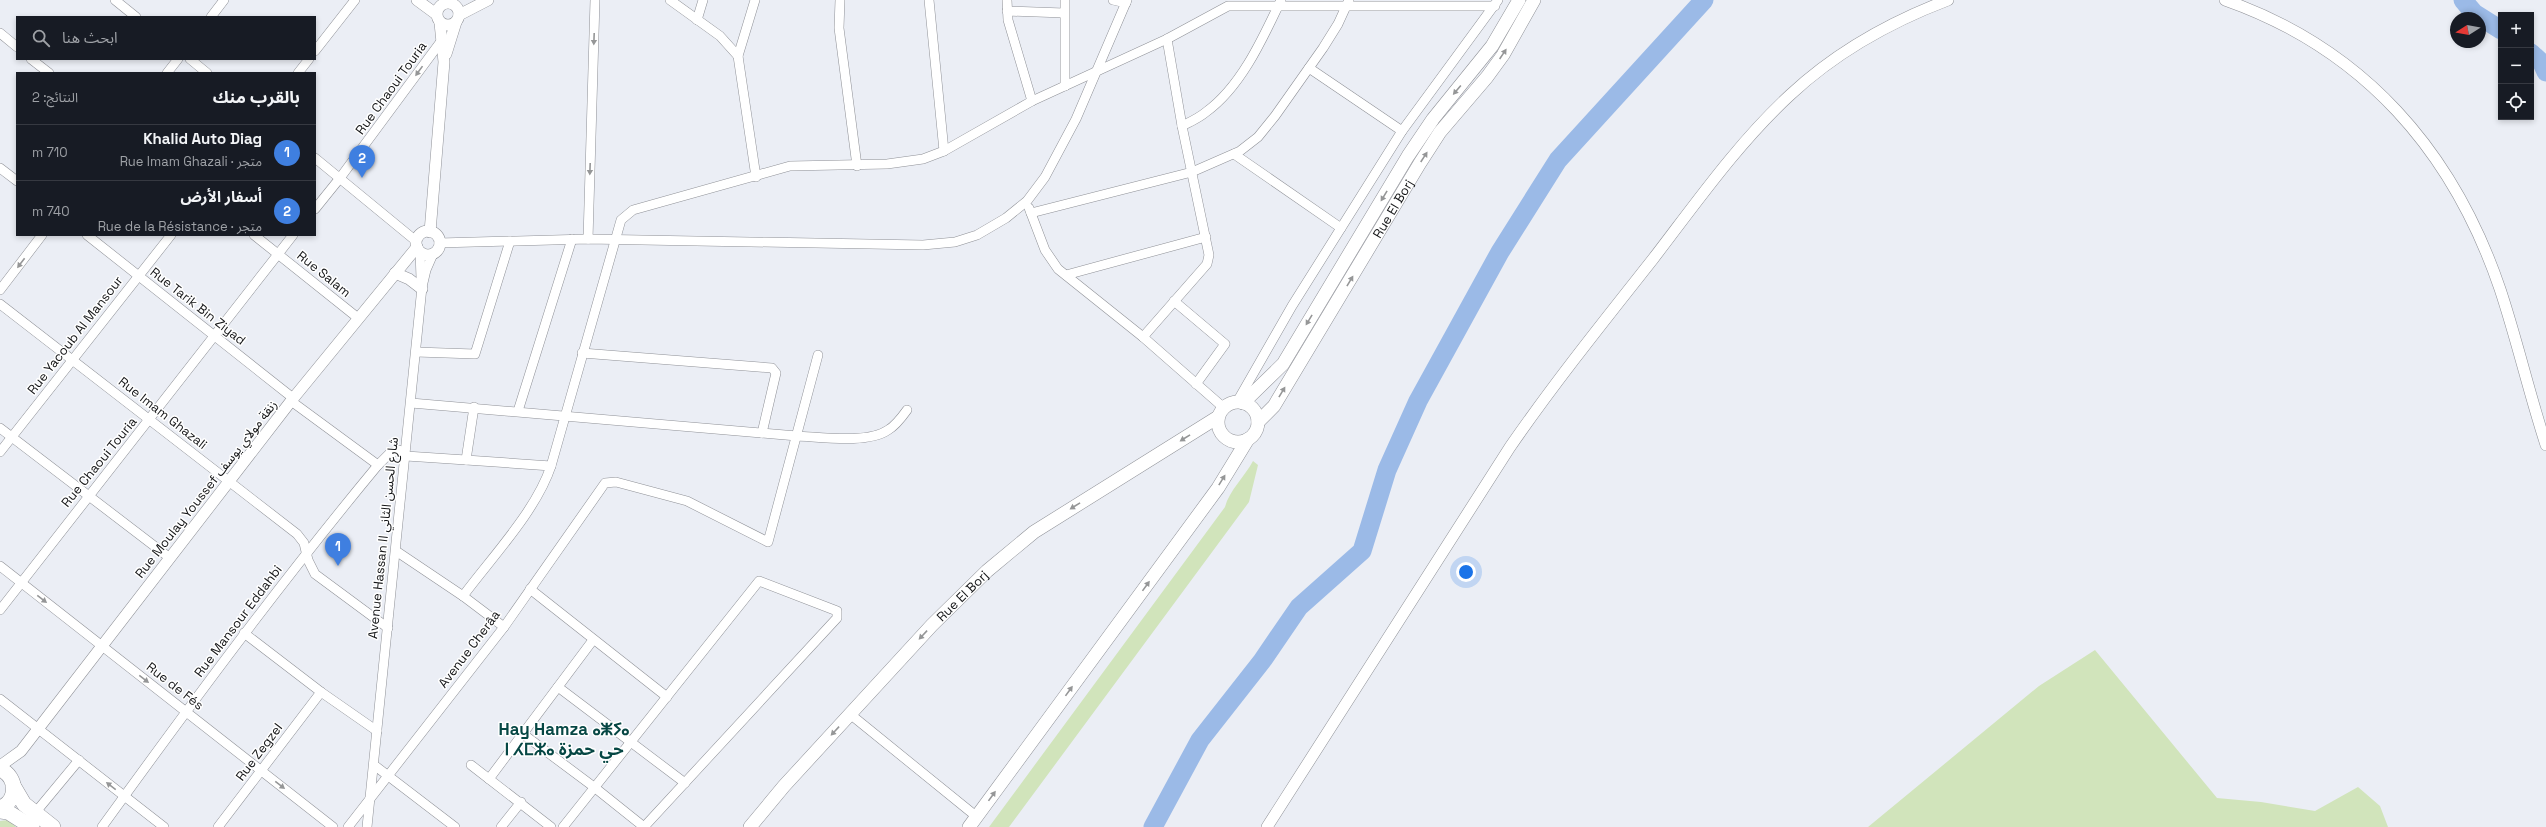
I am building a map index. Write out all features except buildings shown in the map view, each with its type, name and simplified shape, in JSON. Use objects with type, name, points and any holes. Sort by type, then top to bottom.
[{"type":"highway","points":[[0,768],[6,772],[19,798],[33,820]]},
{"type":"highway","points":[[13,784],[11,799],[0,809],[53,827]]},
{"type":"main road","name":"Rue El Borj","points":[[1240,402],[1283,364],[1408,156],[1433,119],[1492,46],[1519,0]]},
{"type":"main road","name":"Rue El Borj","points":[[1258,422],[1274,406],[1436,138],[1495,66],[1514,38],[1534,0]]},
{"type":"main road","points":[[973,822],[1218,488],[1256,428],[1258,422],[1254,410],[1240,402],[1221,412],[1220,430],[1224,436],[1236,442],[1248,439]]},
{"type":"main road","name":"Rue El Borj","points":[[750,827],[784,786],[954,603],[1034,532],[1221,412]]},
{"type":"street","points":[[115,0],[135,16]]},
{"type":"street","points":[[212,16],[224,0]]},
{"type":"street","points":[[316,50],[355,0]]},
{"type":"street","points":[[417,0],[438,19],[450,26],[457,19],[488,0]]},
{"type":"street","points":[[588,239],[595,0]]},
{"type":"street","points":[[670,0],[720,36],[738,56]]},
{"type":"street","points":[[697,20],[703,0]]},
{"type":"street","points":[[755,0],[738,56],[756,177]]},
{"type":"street","points":[[840,0],[838,28],[857,166]]},
{"type":"street","points":[[929,0],[944,151]]},
{"type":"street","points":[[1007,0],[1007,11],[1032,101]]},
{"type":"street","points":[[1064,0],[1065,86]]},
{"type":"street","points":[[439,243],[588,239],[614,241],[923,245],[955,242],[977,235],[1006,218],[1027,201],[1045,177],[1062,146],[1098,70],[1127,2],[1113,0]]},
{"type":"street","points":[[1266,827],[1510,447],[1552,387],[1740,149],[1764,121],[1818,70],[1880,30],[1948,0]]},
{"type":"street","points":[[2225,0],[2279,22],[2338,58],[2390,102],[2434,155],[2466,208],[2500,289],[2546,445]]},
{"type":"street","points":[[430,232],[444,62],[438,19],[439,7],[450,2],[457,7],[457,19],[444,62]]},
{"type":"street","points":[[463,596],[532,504],[544,485],[551,466],[614,241],[621,220],[625,214],[632,210],[802,164],[857,166],[904,163],[944,151],[1032,101],[1167,39],[1230,3],[1497,3]]},
{"type":"street","points":[[1182,126],[1206,112],[1228,92],[1248,62],[1280,3]]},
{"type":"street","points":[[1240,402],[1292,306],[1402,131],[1497,3]]},
{"type":"street","points":[[1031,213],[1192,172],[1234,154],[1258,136],[1309,68],[1338,24],[1347,4]]},
{"type":"street","points":[[1007,11],[1064,13]]},
{"type":"street","points":[[0,34],[16,46]]},
{"type":"street","points":[[1143,337],[1207,264],[1210,255],[1182,126],[1167,39]]},
{"type":"street","name":"Rue Chaoui Touria","points":[[316,208],[340,178],[442,40]]},
{"type":"street","points":[[32,60],[47,72]]},
{"type":"street","points":[[168,72],[177,60]]},
{"type":"street","points":[[191,60],[206,72]]},
{"type":"street","points":[[299,72],[308,60]]},
{"type":"street","points":[[1309,68],[1402,131]]},
{"type":"street","points":[[1234,154],[1341,228]]},
{"type":"street","points":[[316,159],[418,246],[426,255],[433,254],[438,249],[439,243],[436,234],[430,232],[421,234],[418,246],[422,288]]},
{"type":"street","points":[[0,168],[16,180]]},
{"type":"street","points":[[1027,201],[1050,260],[1066,275],[1143,337],[1196,384],[1221,412]]},
{"type":"street","points":[[0,290],[41,236]]},
{"type":"street","name":"Rue Tarik Bin Ziyad","points":[[88,236],[216,336],[292,400],[378,465]]},
{"type":"street","name":"Rue Yacoub Al Mansour","points":[[0,452],[169,236]]},
{"type":"street","name":"Rue Salam","points":[[255,236],[358,318]]},
{"type":"street","name":"Rue Chaoui Touria","points":[[0,610],[88,495],[150,420],[216,336],[277,253],[292,236]]},
{"type":"street","points":[[1066,275],[1206,237]]},
{"type":"street","points":[[518,411],[572,239]]},
{"type":"street","points":[[416,352],[475,354],[510,241]]},
{"type":"street","name":"Rue Moulay Youssef زنقة مولاي يوسف","points":[[21,751],[292,400],[418,246]]},
{"type":"street","name":"Avenue Hassan II شارع الحسن الثاني","points":[[367,827],[422,288],[426,270],[433,254]]},
{"type":"street","points":[[395,273],[409,279],[422,288]]},
{"type":"street","points":[[1174,301],[1225,344],[1196,384]]},
{"type":"street","name":"Rue Imam Ghazali","points":[[0,304],[297,534],[307,551],[308,560],[315,574],[388,628]]},
{"type":"street","points":[[582,353],[772,368],[776,373],[762,433]]},
{"type":"street","points":[[797,436],[818,355]]},
{"type":"street","points":[[411,403],[474,407],[797,436],[875,436],[889,430],[907,410]]},
{"type":"street","points":[[466,460],[474,407]]},
{"type":"street","points":[[0,428],[170,558]]},
{"type":"street","name":"Avenue Cherâa","points":[[348,827],[504,627],[605,483],[616,482],[687,501],[768,542],[797,436]]},
{"type":"street","name":"Rue Mansour Eddahbi","points":[[102,827],[244,633],[307,551],[378,465],[394,450],[398,450],[406,456]]},
{"type":"street","points":[[406,456],[551,466]]},
{"type":"street","points":[[396,551],[463,596],[504,627]]},
{"type":"street","name":"Rue de Fés","points":[[0,566],[333,827]]},
{"type":"street","points":[[523,734],[594,787],[644,827],[837,618],[838,614],[834,609],[759,581],[629,743],[594,787],[563,827]]},
{"type":"street","points":[[530,589],[667,697]]},
{"type":"street","points":[[244,633],[321,692],[377,730]]},
{"type":"street","points":[[489,779],[593,640]]},
{"type":"street","points":[[558,687],[629,743],[685,784]]},
{"type":"street","name":"Rue Zegzel","points":[[218,827],[321,692]]},
{"type":"street","points":[[0,699],[164,827]]},
{"type":"street","points":[[850,714],[973,822]]},
{"type":"street","points":[[0,768],[21,751]]},
{"type":"street","points":[[13,784],[14,770],[21,751]]},
{"type":"street","points":[[33,820],[78,760]]},
{"type":"street","points":[[374,765],[456,827]]},
{"type":"street","points":[[471,765],[521,802],[551,827]]},
{"type":"street","points":[[501,827],[521,802]]},
{"type":"green space","points":[[1253,461],[1258,465],[1249,502],[1009,827],[989,827],[1225,507],[1230,495]]},
{"type":"green space","points":[[2095,650],[2217,798],[2261,802],[2315,811],[2358,787],[2380,806],[2388,827],[1868,827],[2039,686]]},
{"type":"green space","points":[[8,820],[16,827],[0,827],[0,821]]},
{"type":"waterway","points":[[1153,827],[1200,740],[1262,661],[1299,607],[1362,551],[1387,470],[1418,401],[1500,252],[1558,160],[1704,0]]},
{"type":"waterway","points":[[2463,0],[2474,13],[2498,28]]},
{"type":"waterway","points":[[2534,56],[2542,63],[2546,72]]},
{"type":"place","name":"أسفار الأرض","points":[[362,178]]},
{"type":"place","name":"Khalid Auto Diag","points":[[338,566]]},
{"type":"district","name":"Hay Hamza ⴰⵥⵢⴰ ⵏ ⵃⵎⵣⴰ حي حمزة","points":[[564,739]]}]
